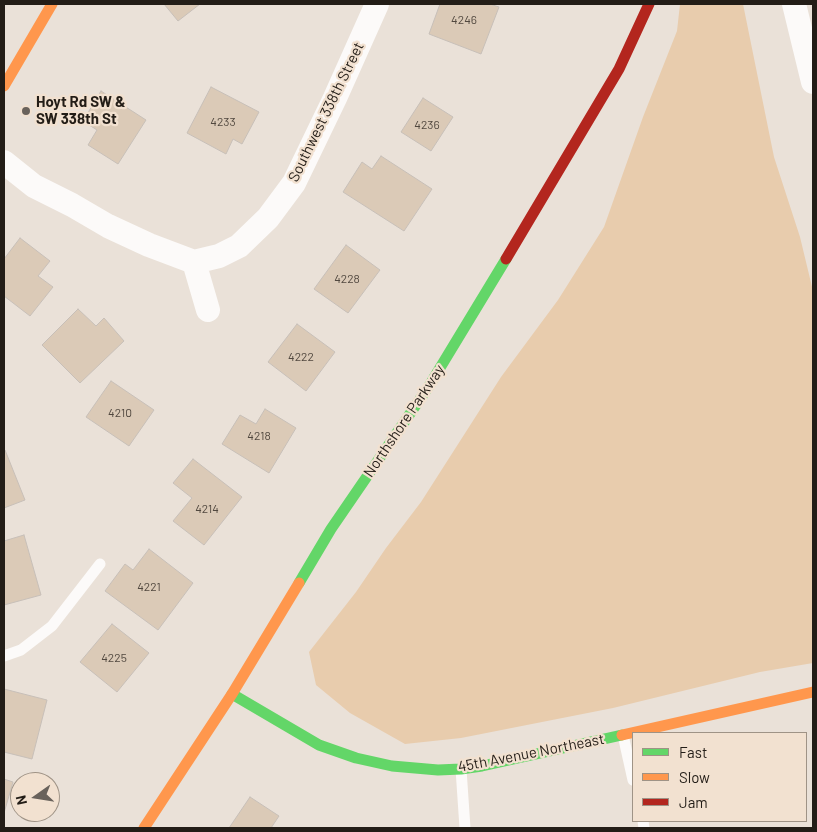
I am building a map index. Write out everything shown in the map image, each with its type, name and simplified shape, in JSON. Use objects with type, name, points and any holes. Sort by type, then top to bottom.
[{"type":"street","points":[[4,86],[52,4]]},
{"type":"street","name":"Southwest 338th Street","points":[[194,262],[219,256],[239,246],[268,218],[294,183],[377,4]]},
{"type":"street","name":"Northshore Parkway","points":[[144,828],[232,694],[330,529],[429,386],[619,69],[649,4]]},
{"type":"street","points":[[794,4],[813,82]]},
{"type":"street","points":[[4,162],[34,186],[108,226],[149,245],[194,262],[208,310]]},
{"type":"street","name":"45th Avenue Northeast","points":[[636,732],[813,692]]},
{"type":"street","name":"45th Avenue Northeast","points":[[232,694],[319,745],[356,758],[392,766],[418,769],[462,770],[632,733]]},
{"type":"lane","points":[[4,656],[21,650],[52,626],[100,564]]},
{"type":"lane","points":[[623,735],[632,776]]},
{"type":"lane","points":[[462,770],[465,828]]},
{"type":"shaded area","points":[[680,4],[743,4],[774,157],[800,237],[813,291],[813,663],[760,672],[613,708],[461,738],[405,744],[350,713],[316,685],[309,652],[356,592],[421,502],[501,377],[558,300],[604,227],[643,117],[677,31]]},
{"type":"building","points":[[164,4],[200,4],[178,21]]},
{"type":"building","points":[[440,4],[490,4],[499,7],[481,54],[429,34]]},
{"type":"building","points":[[211,87],[259,112],[242,144],[233,139],[226,154],[187,133]]},
{"type":"building","points":[[101,91],[146,120],[118,164],[88,145],[97,130],[83,121]]},
{"type":"building","points":[[423,98],[453,117],[431,151],[401,132]]},
{"type":"building","points":[[381,156],[432,189],[404,231],[343,192],[362,162],[372,169]]},
{"type":"building","points":[[20,238],[50,261],[38,276],[53,287],[30,316],[4,296],[4,259]]},
{"type":"building","points":[[346,245],[380,270],[348,313],[314,289]]},
{"type":"building","points":[[78,309],[96,326],[104,318],[124,341],[80,383],[42,345]]},
{"type":"building","points":[[297,324],[335,352],[306,391],[268,362]]},
{"type":"building","points":[[111,381],[154,410],[129,446],[86,417]]},
{"type":"building","points":[[265,409],[296,428],[269,473],[222,444],[240,415],[256,424]]},
{"type":"building","points":[[4,450],[25,500],[4,508]]},
{"type":"building","points":[[193,459],[242,497],[204,545],[173,521],[192,498],[173,483]]},
{"type":"building","points":[[24,535],[41,595],[4,605],[4,541]]},
{"type":"building","points":[[149,549],[193,583],[158,630],[105,591],[125,564],[133,570]]},
{"type":"building","points":[[112,624],[149,653],[117,692],[80,662]]},
{"type":"building","points":[[4,689],[47,700],[32,759],[4,752]]},
{"type":"building","points":[[4,779],[10,781],[10,792],[4,813]]},
{"type":"building","points":[[250,797],[279,816],[271,828],[229,828]]},
{"type":"traffic: fast","points":[[299,583],[331,529],[429,386],[506,259]]},
{"type":"traffic: fast","points":[[232,694],[319,745],[356,758],[392,766],[438,770],[461,769],[622,735]]},
{"type":"traffic: slow","points":[[4,86],[52,4]]},
{"type":"traffic: slow","points":[[144,828],[232,694],[299,583]]},
{"type":"traffic: slow","points":[[635,732],[813,692]]},
{"type":"traffic: slow","points":[[622,735],[632,733]]},
{"type":"traffic: jam","points":[[506,259],[619,69],[649,4]]},
{"type":"place","name":"Hoyt Rd SW & SW 338th St","points":[[26,111]]}]
